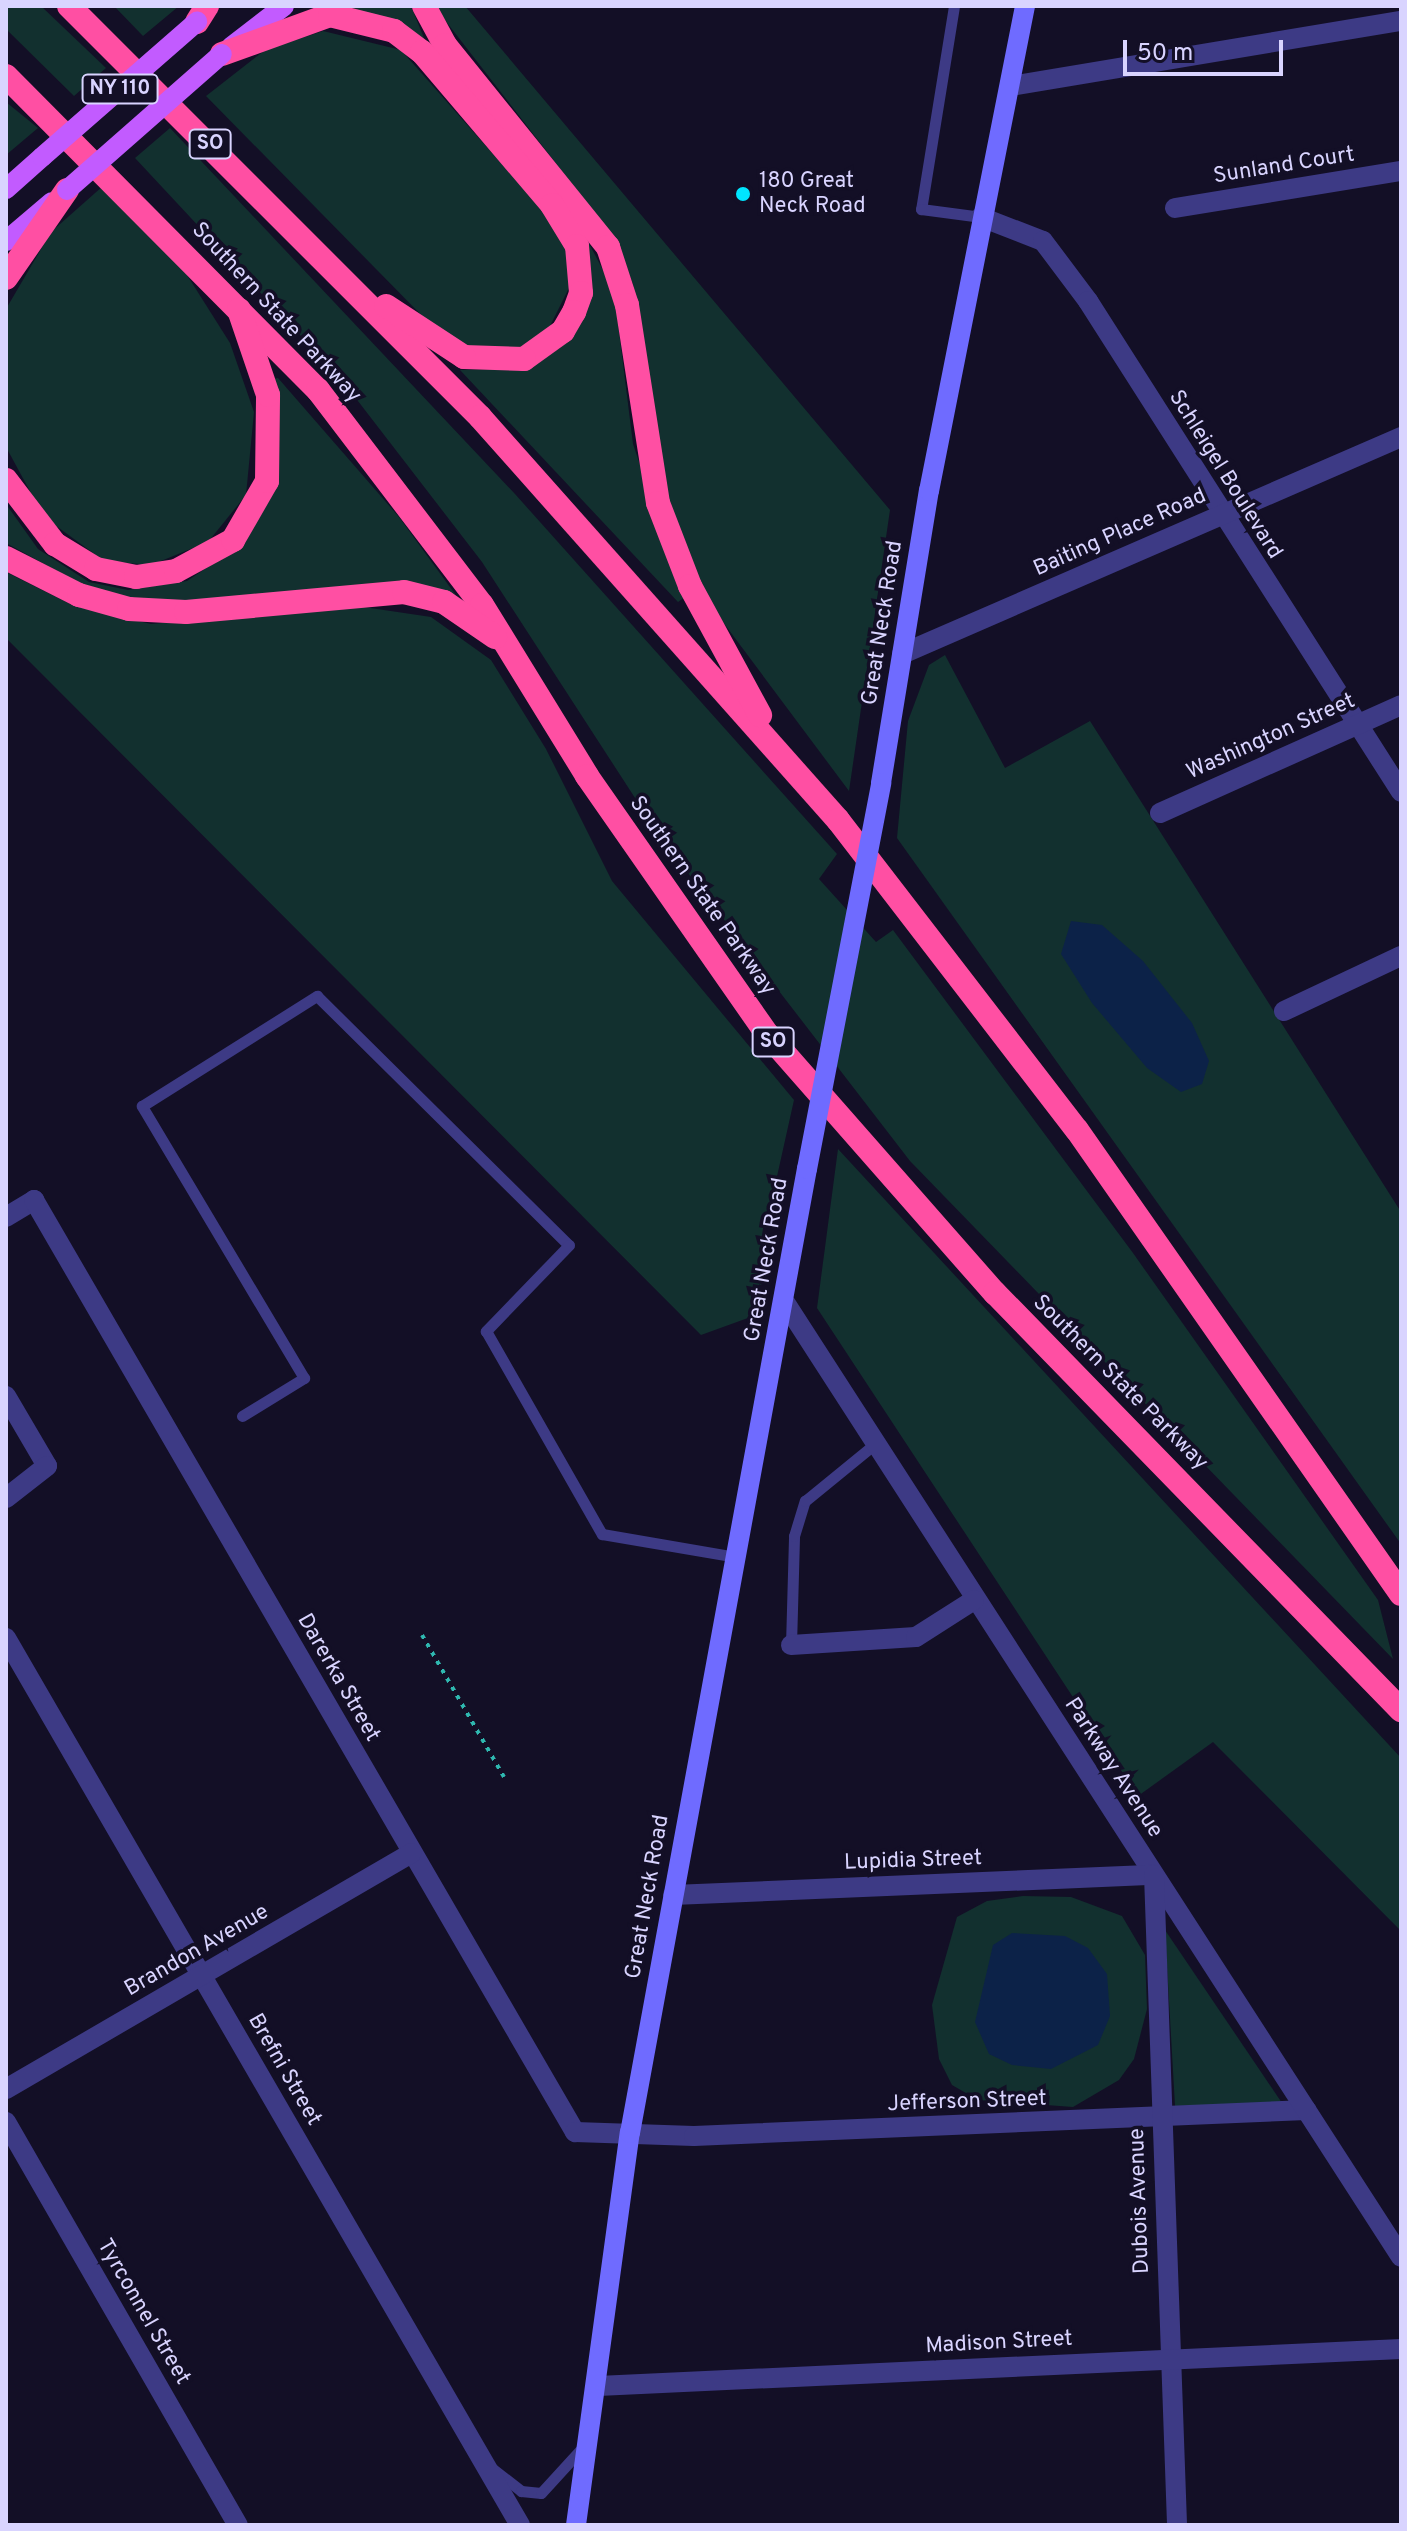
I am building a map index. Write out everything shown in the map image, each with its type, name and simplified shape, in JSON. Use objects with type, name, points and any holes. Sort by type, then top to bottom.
[{"type":"highway","name":"SO","points":[[69,6],[351,282],[783,756],[1014,1044],[1401,1594]]},
{"type":"highway","points":[[424,6],[445,45],[608,247],[627,305],[658,503],[690,586],[783,756]]},
{"type":"highway","points":[[222,54],[330,15],[394,31],[422,52],[552,205],[577,246],[582,273],[563,331],[506,364],[464,357],[351,282]]},
{"type":"highway","name":"Southern State Parkway","points":[[6,76],[236,300],[318,390],[508,647],[664,892],[768,1035],[995,1293],[1401,1710]]},
{"type":"highway","points":[[6,278],[67,190]]},
{"type":"highway","points":[[6,480],[55,544],[96,569],[136,577],[176,571],[233,540],[267,481],[268,395],[236,300]]},
{"type":"highway","points":[[6,558],[79,595],[129,609],[200,611],[404,592],[444,602],[508,647]]},
{"type":"main road","name":"NY 110","points":[[6,189],[202,14],[217,6]]},
{"type":"main road","name":"NY 110","points":[[6,241],[222,54],[284,6]]},
{"type":"main road","name":"Great Neck Road","points":[[576,2525],[598,2386],[630,2133],[731,1556],[786,1304],[802,1194],[881,783],[981,217],[1011,86],[1025,6]]},
{"type":"street","points":[[1011,86],[1401,21]]},
{"type":"street","name":"Sunland Court","points":[[1175,208],[1401,171]]},
{"type":"street","name":"Schleigel Boulevard","points":[[981,217],[1043,241],[1401,792]]},
{"type":"street","name":"Baiting Place Road","points":[[902,654],[1401,437]]},
{"type":"street","name":"Washington Street","points":[[1160,813],[1401,705]]},
{"type":"street","points":[[1284,1011],[1401,956]]},
{"type":"street","name":"Darerka Street","points":[[6,1217],[34,1200],[575,2132],[630,2133]]},
{"type":"street","name":"Parkway Avenue","points":[[786,1304],[974,1600],[1401,2257]]},
{"type":"street","points":[[6,1396],[47,1466],[6,1498]]},
{"type":"street","points":[[791,1645],[916,1637],[974,1600]]},
{"type":"street","name":"Brefni Street","points":[[6,1638],[520,2525]]},
{"type":"street","name":"Brandon Avenue","points":[[6,2089],[411,1853]]},
{"type":"street","name":"Lupidia Street","points":[[673,1895],[1154,1875]]},
{"type":"street","name":"Dubois Avenue","points":[[1154,1875],[1177,2525]]},
{"type":"street","name":"Jefferson Street","points":[[630,2133],[1161,2120],[1306,2110]]},
{"type":"street","name":"Tyrconnel Street","points":[[6,2122],[238,2525]]},
{"type":"street","name":"Madison Street","points":[[598,2386],[1401,2349]]},
{"type":"lane","points":[[954,6],[921,209],[981,217]]},
{"type":"lane","points":[[242,1416],[304,1378],[142,1106],[317,996],[569,1245],[486,1331],[602,1534],[731,1556]]},
{"type":"lane","points":[[791,1645],[794,1536],[805,1501],[876,1443]]},
{"type":"lane","points":[[483,2461],[521,2491],[541,2493],[590,2437]]},
{"type":"path","points":[[422,1635],[504,1777]]},
{"type":"green space","points":[[6,6],[41,6],[106,68],[74,96],[6,29]]},
{"type":"green space","points":[[114,6],[179,6],[143,36]]},
{"type":"green space","points":[[336,6],[411,6],[426,43]]},
{"type":"green space","points":[[434,6],[465,6],[890,510],[849,791],[702,594],[665,500],[633,284],[614,238]]},
{"type":"green space","points":[[323,31],[401,50],[555,224],[565,241],[570,286],[548,330],[520,348],[473,350],[434,328],[206,96],[265,50]]},
{"type":"green space","points":[[6,102],[38,128],[6,155]]},
{"type":"green space","points":[[170,128],[515,494],[837,854],[819,879],[876,942],[893,930],[1133,1253],[1378,1600],[1393,1659],[910,1161],[661,838],[482,562],[341,379],[135,158]]},
{"type":"green space","points":[[103,186],[187,275],[230,343],[254,412],[246,495],[208,542],[151,565],[104,561],[44,517],[6,447],[6,309],[51,232]]},
{"type":"green space","points":[[584,234],[614,291],[633,444],[685,597],[678,602],[460,370],[523,368],[559,348],[575,330],[592,283]]},
{"type":"green space","points":[[278,378],[399,517],[463,605],[408,585],[230,603],[142,600],[90,589],[6,543],[6,504],[38,549],[89,582],[128,590],[187,581],[239,546],[273,484],[272,379]]},
{"type":"green space","points":[[6,572],[74,606],[151,624],[357,606],[431,617],[491,660],[546,749],[612,881],[794,1100],[766,1226],[759,1314],[701,1335],[6,638]]},
{"type":"green space","points":[[945,655],[1005,768],[1090,721],[1401,1212],[1401,1544],[897,838],[908,721],[929,665]]},
{"type":"green space","points":[[838,1149],[1401,1758],[1401,1931],[1213,1742],[1138,1796],[817,1308]]},
{"type":"green space","points":[[1023,1896],[1071,1897],[1122,1916],[1145,1955],[1147,2009],[1134,2059],[1119,2080],[1073,2107],[978,2100],[952,2085],[939,2059],[932,2005],[957,1917],[987,1901]]},
{"type":"green space","points":[[1165,1930],[1282,2103],[1175,2106]]},
{"type":"water","points":[[1071,921],[1102,925],[1143,961],[1192,1023],[1209,1061],[1202,1084],[1181,1092],[1147,1068],[1092,1003],[1061,954]]},
{"type":"water","points":[[1012,1933],[1065,1936],[1088,1948],[1107,1974],[1110,2016],[1098,2045],[1051,2069],[1012,2065],[989,2054],[975,2022],[993,1945]]},
{"type":"place","name":"180 Great Neck Road","points":[[743,194]]}]
